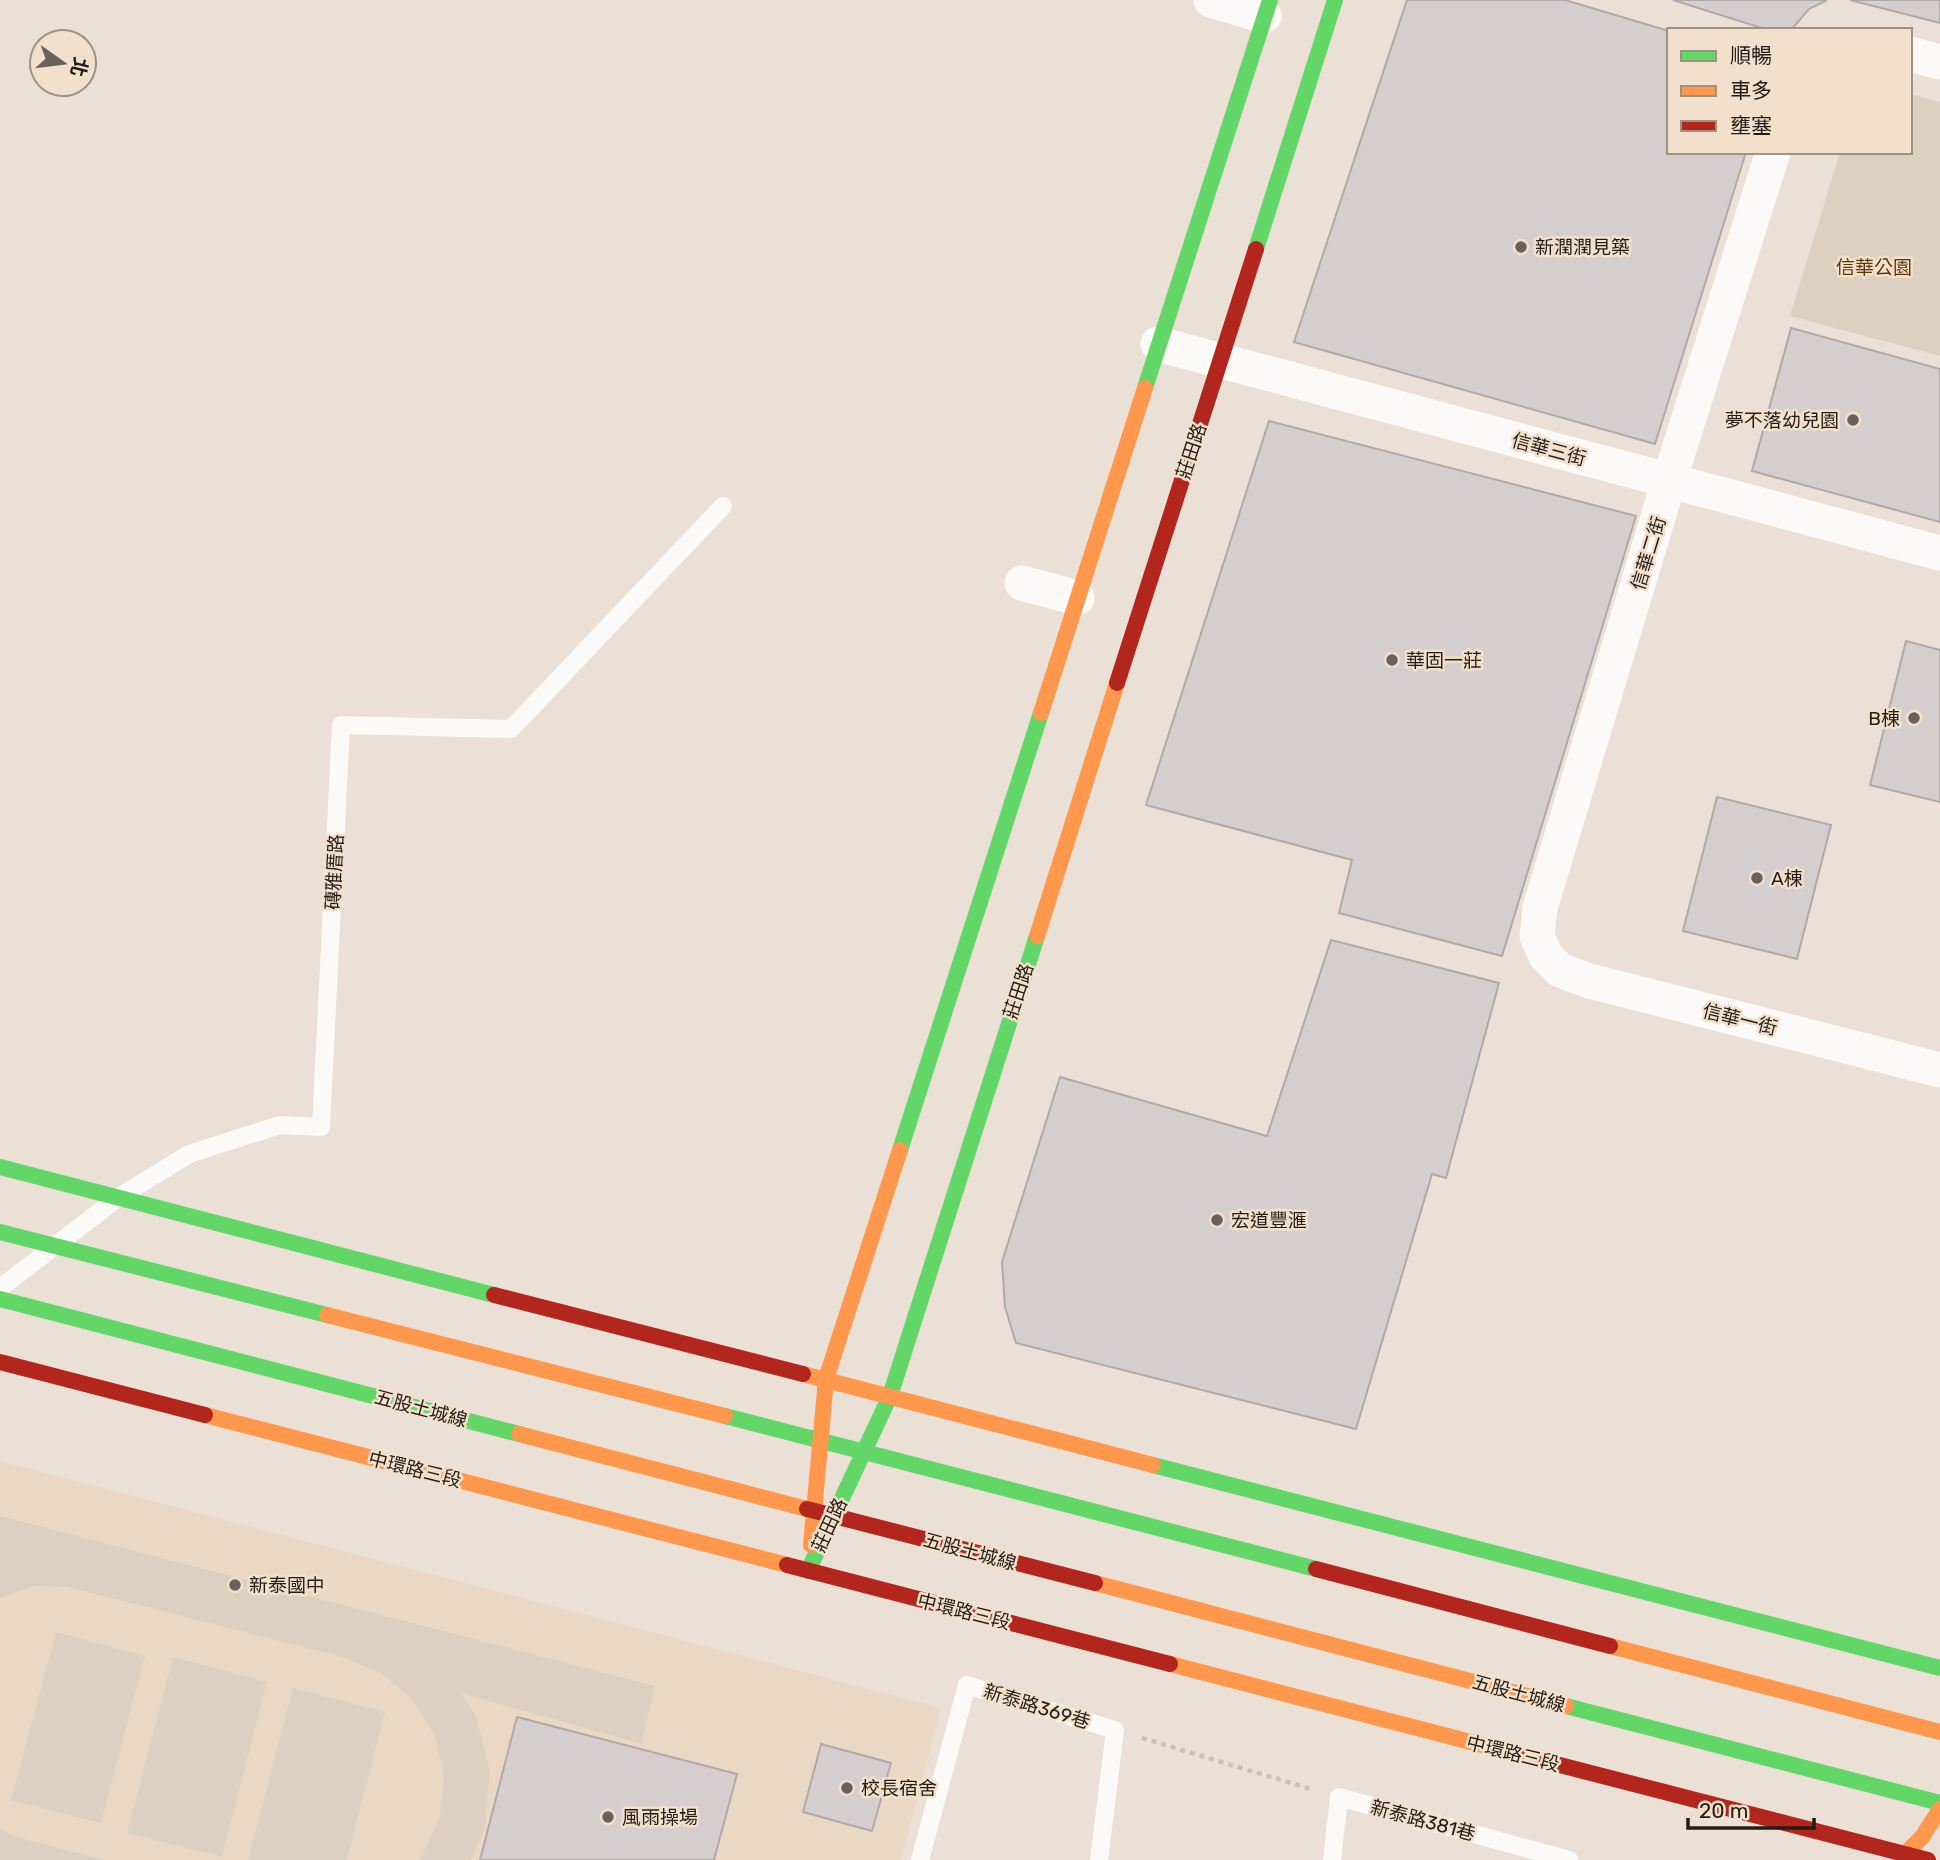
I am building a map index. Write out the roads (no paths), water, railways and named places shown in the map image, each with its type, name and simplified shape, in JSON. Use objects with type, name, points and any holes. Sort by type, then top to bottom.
[{"type":"main road","name":"莊田路","points":[[808,1571],[890,1396],[1335,0]]},
{"type":"main road","name":"莊田路","points":[[808,1571],[826,1380],[1267,8]]},
{"type":"main road","points":[[0,1167],[1940,1668]]},
{"type":"main road","points":[[0,1232],[948,1472],[1940,1732]]},
{"type":"main road","name":"五股土城線","points":[[0,1299],[1940,1803]]},
{"type":"main road","name":"中環路三段","points":[[0,1362],[1927,1860]]},
{"type":"main road","points":[[1905,1854],[1922,1837],[1940,1809]]},
{"type":"street","points":[[1211,0],[1267,8]]},
{"type":"street","points":[[1912,55],[1940,62]]},
{"type":"street","name":"信華二街","points":[[1546,956],[1537,936],[1540,908],[1772,154]]},
{"type":"street","name":"信華三街","points":[[1158,344],[1940,553]]},
{"type":"street","points":[[1022,583],[1077,598]]},
{"type":"street","name":"信華一街","points":[[1546,956],[1560,970],[1586,980],[1940,1070]]},
{"type":"lane","name":"磚雅厝路","points":[[0,1288],[119,1197],[189,1154],[280,1125],[321,1127],[341,725],[511,729],[723,506]]},
{"type":"lane","name":"新泰路369巷","points":[[920,1860],[967,1685],[1115,1730],[1099,1860]]},
{"type":"lane","name":"新泰路381巷","points":[[1332,1860],[1339,1797],[1569,1860]]},
{"type":"place","name":"新潤潤見築","points":[[1521,247]]},
{"type":"place","name":"夢不落幼兒園","points":[[1853,420]]},
{"type":"place","name":"華固一莊","points":[[1392,660]]},
{"type":"place","name":"B棟","points":[[1914,718]]},
{"type":"place","name":"A棟","points":[[1757,878]]},
{"type":"place","name":"宏道豐滙","points":[[1217,1220]]},
{"type":"place","name":"新泰國中","points":[[235,1585]]},
{"type":"place","name":"校長宿舍","points":[[847,1788]]},
{"type":"place","name":"風雨操場","points":[[608,1817]]},
{"type":"park label","name":"信華公園","points":[[1874,267]]}]
